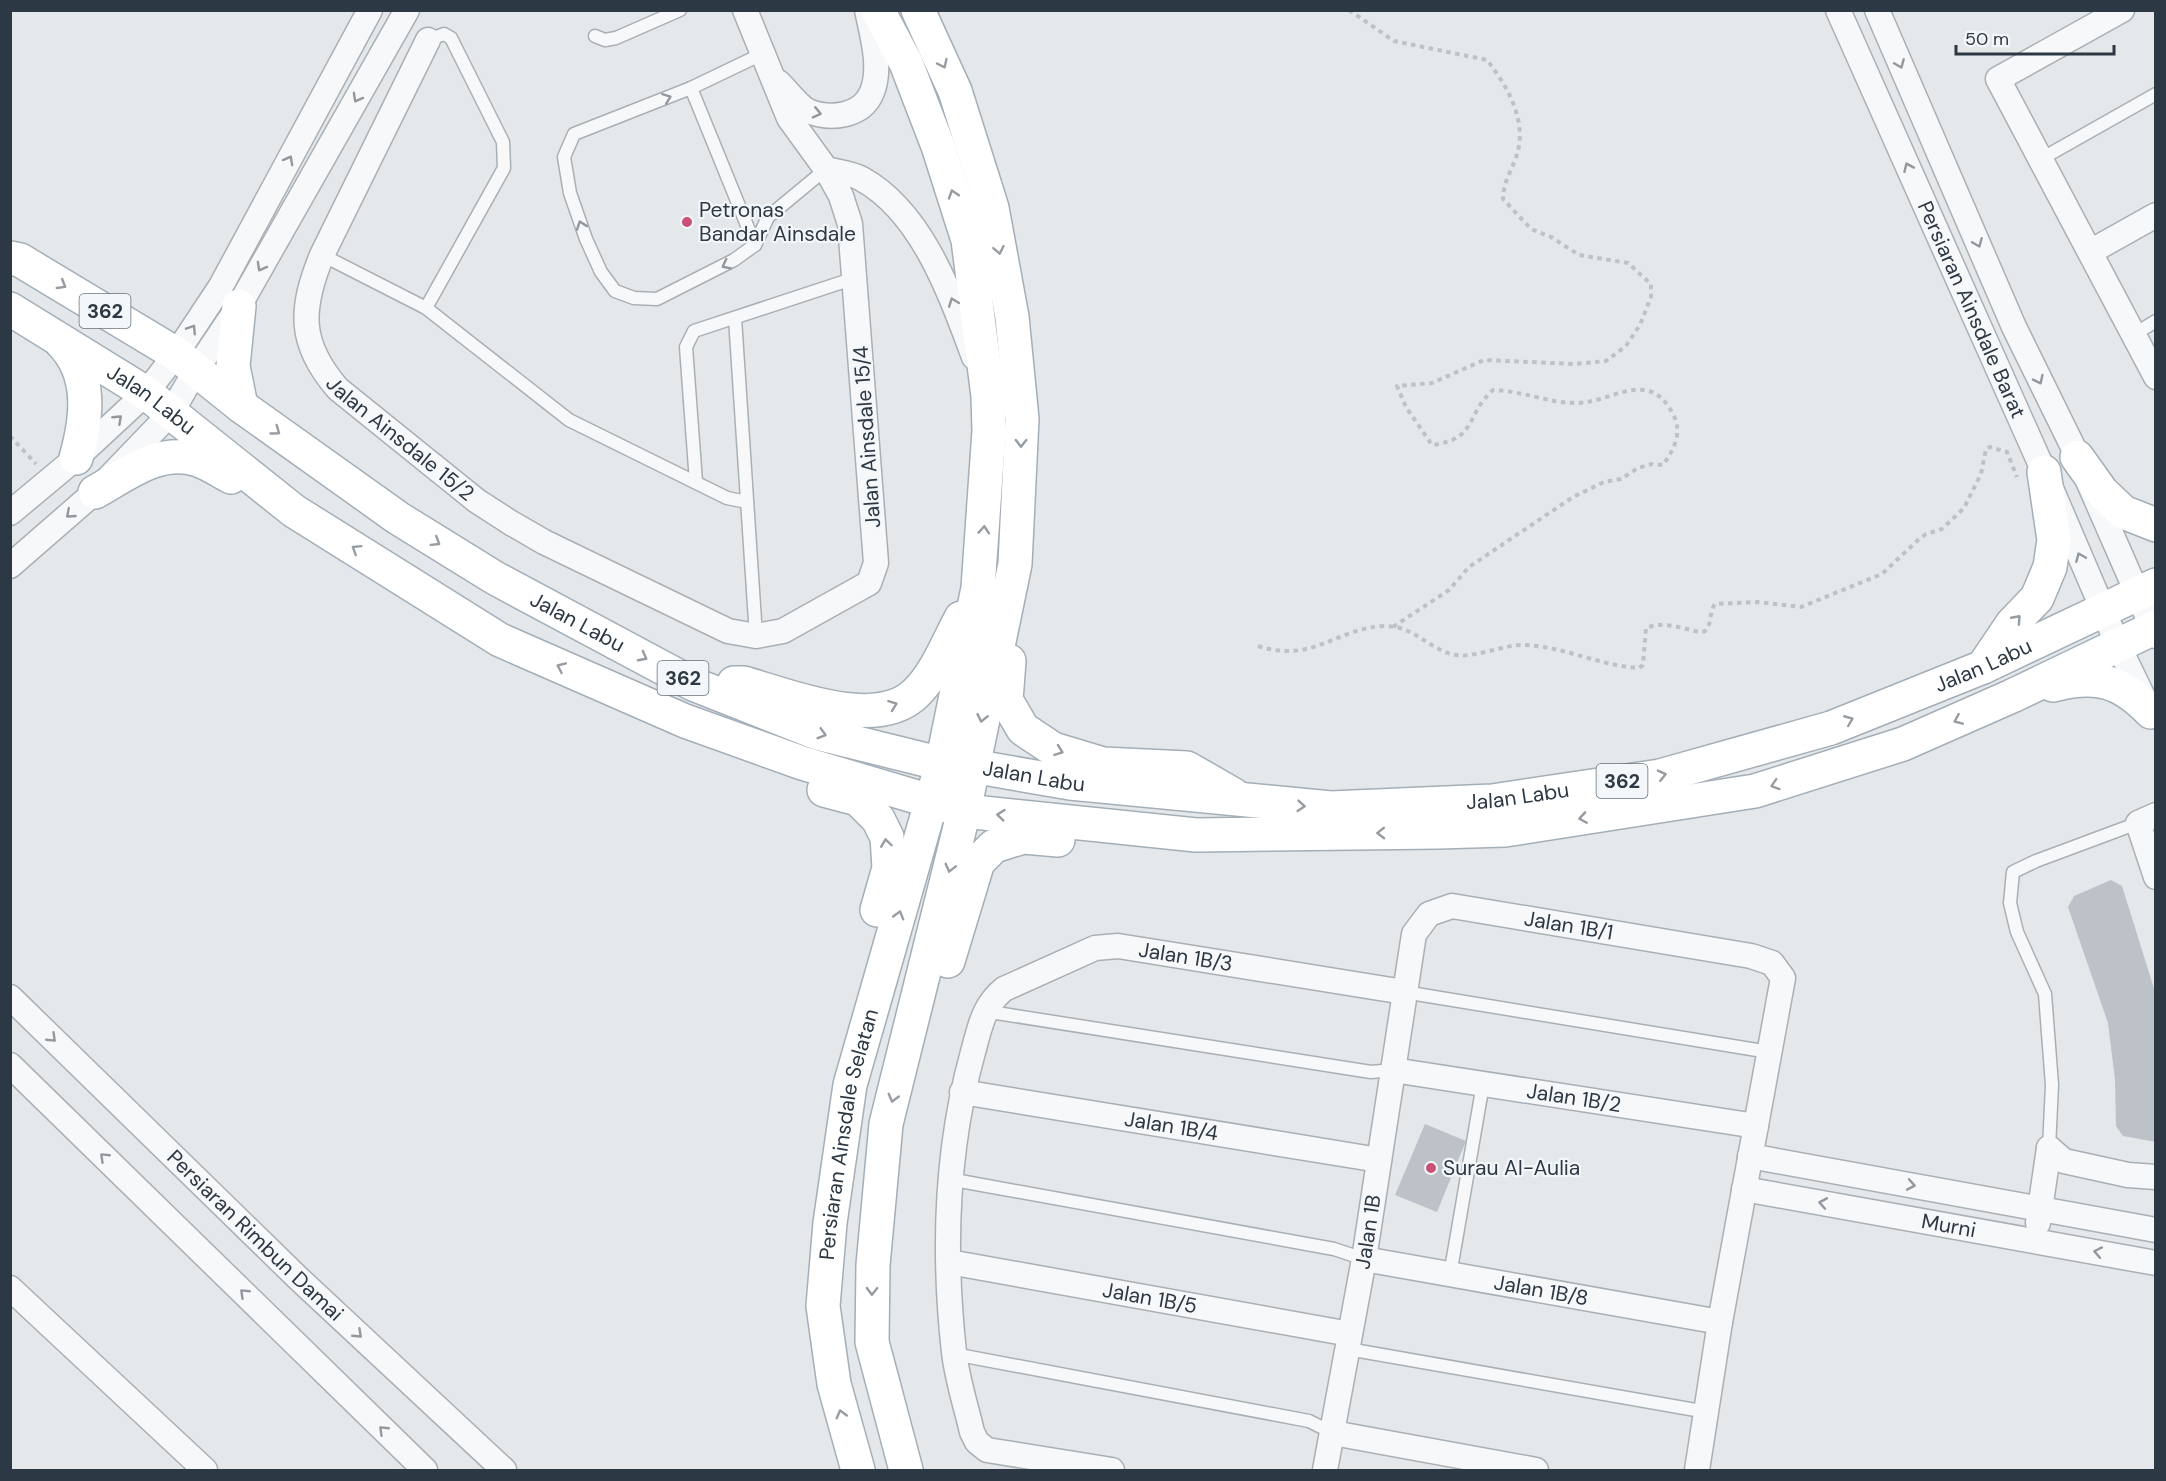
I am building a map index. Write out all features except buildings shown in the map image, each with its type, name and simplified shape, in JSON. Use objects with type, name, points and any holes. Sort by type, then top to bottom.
[{"type":"main road","points":[[878,10],[906,63],[938,146],[968,240],[988,396],[989,431],[984,535],[993,590],[1010,660],[1006,700],[1023,729],[1053,749],[1103,764],[1187,768],[1243,801]]},
{"type":"main road","points":[[693,684],[744,682],[857,712],[894,707],[916,694],[1015,564],[1022,419],[1012,316],[992,208],[955,91],[918,10]]},
{"type":"main road","name":"Jalan Labu","points":[[10,258],[20,260],[186,362],[241,406],[398,518],[475,566],[693,684],[816,733],[957,765],[1071,783],[1331,808],[1492,801],[1660,776],[1831,728],[1983,667],[2146,590]]},
{"type":"main road","points":[[239,306],[232,366],[241,406]]},
{"type":"main road","name":"Jalan Labu","points":[[10,309],[146,393],[294,511],[500,640],[685,721],[802,763],[964,811],[1196,834],[1248,836],[1505,830],[1755,792],[1903,744],[2012,696],[2118,645],[2154,631]]},
{"type":"main road","points":[[51,333],[68,349],[80,367],[84,385],[84,432],[75,458]]},
{"type":"main road","points":[[95,492],[149,462],[174,456],[198,460],[294,511]]},
{"type":"main road","points":[[2077,457],[2102,492],[2123,512],[2156,525]]},
{"type":"main road","points":[[1983,667],[2012,624],[2037,598],[2050,567],[2054,540],[2032,480]]},
{"type":"main road","points":[[957,765],[993,590]]},
{"type":"main road","points":[[2012,696],[2061,683],[2104,681],[2119,685],[2133,694],[2153,718]]},
{"type":"main road","points":[[685,721],[721,752],[814,788],[858,799],[878,819],[887,837],[889,868],[865,960],[860,997],[861,1045]]},
{"type":"main road","name":"Persiaran Ainsdale Selatan","points":[[858,1470],[834,1384],[823,1306],[831,1211],[850,1085],[861,1045],[931,802],[957,765]]},
{"type":"main road","name":"Persiaran Ainsdale Selatan","points":[[906,1470],[872,1342],[873,1265],[886,1124],[964,811],[957,765]]},
{"type":"main road","points":[[903,1060],[949,960],[978,862],[994,846],[1024,837],[1150,847],[1197,847],[1248,836]]},
{"type":"street","points":[[10,566],[95,492],[171,413],[186,362],[221,286],[370,10]]},
{"type":"street","points":[[10,513],[146,393],[186,362],[239,306],[407,10]]},
{"type":"street","name":"Jalan Ainsdale 15/4","points":[[745,10],[789,118],[826,169],[841,196],[850,224],[876,562],[874,574],[868,583],[783,631],[756,636]]},
{"type":"street","points":[[772,76],[806,110],[834,117],[859,109],[872,93],[875,73],[875,49],[867,10]]},
{"type":"street","name":"Persiaran Ainsdale Barat","points":[[1838,10],[2032,480],[2103,611],[2153,718]]},
{"type":"street","name":"Persiaran Ainsdale Barat","points":[[1877,10],[2014,327],[2077,457],[2146,590],[2154,631]]},
{"type":"street","points":[[2122,10],[1998,79],[2156,377]]},
{"type":"street","name":"Jalan Ainsdale 15/2","points":[[428,40],[322,255],[309,287],[306,312],[309,340],[319,368],[338,389],[477,501],[511,523],[544,542],[728,631],[756,636]]},
{"type":"street","points":[[372,71],[405,88]]},
{"type":"street","points":[[826,169],[861,178],[898,208],[928,250],[947,286],[988,396]]},
{"type":"street","points":[[2090,252],[2156,215]]},
{"type":"street","points":[[2147,819],[2156,877]]},
{"type":"street","name":"Jalan 1B/1","points":[[1404,992],[1414,934],[1429,914],[1452,906],[1751,956],[1772,963],[1783,978],[1769,1052]]},
{"type":"street","name":"Jalan 1B/3","points":[[984,1011],[1004,988],[1095,948],[1118,946],[1404,992]]},
{"type":"street","name":"Jalan 1B","points":[[1326,1470],[1364,1260],[1404,992]]},
{"type":"street","name":"Persiaran Rimbun Damai","points":[[10,997],[298,1278],[504,1470]]},
{"type":"street","points":[[984,1011],[962,1092],[950,1179],[950,1262],[954,1354],[972,1432],[977,1442],[987,1450],[1112,1470]]},
{"type":"street","points":[[1697,1470],[1720,1322],[1769,1052]]},
{"type":"street","points":[[10,1065],[425,1470]]},
{"type":"street","name":"Jalan 1B/2","points":[[1392,1070],[1756,1126]]},
{"type":"street","name":"Jalan 1B/4","points":[[962,1092],[1378,1160]]},
{"type":"street","points":[[2036,1240],[2049,1149],[2064,1161],[2128,1174],[2156,1177]]},
{"type":"street","name":"Murni","points":[[1750,1156],[2156,1230]]},
{"type":"street","points":[[1870,1211],[1876,1179]]},
{"type":"street","name":"Murni","points":[[1744,1189],[2156,1263]]},
{"type":"street","name":"Jalan 1B/8","points":[[1364,1260],[1720,1322]]},
{"type":"street","name":"Jalan 1B/5","points":[[950,1262],[1349,1341]]},
{"type":"street","points":[[10,1288],[205,1470]]},
{"type":"street","points":[[1333,1433],[1536,1470]]},
{"type":"lane","points":[[595,36],[605,40],[616,38],[680,10]]},
{"type":"lane","points":[[426,308],[504,168],[505,155],[502,142],[451,38],[444,34],[428,40]]},
{"type":"lane","points":[[762,54],[691,88],[574,134],[564,157],[570,193],[586,239],[601,272],[615,291],[634,298],[657,299],[734,260],[755,245],[768,217],[826,169]]},
{"type":"lane","points":[[691,88],[755,245]]},
{"type":"lane","points":[[2041,159],[2156,94]]},
{"type":"lane","points":[[322,255],[426,308],[569,420],[726,498],[747,502]]},
{"type":"lane","points":[[696,482],[686,347],[694,331],[855,278]]},
{"type":"lane","points":[[735,318],[756,636]]},
{"type":"lane","points":[[2133,335],[2156,321]]},
{"type":"lane","points":[[2049,1149],[2052,1085],[2044,994],[2017,932],[2010,903],[2013,872],[2147,819]]},
{"type":"lane","points":[[1404,992],[1769,1052]]},
{"type":"lane","points":[[984,1011],[1371,1072],[1392,1070]]},
{"type":"lane","points":[[1450,1275],[1482,1084]]},
{"type":"lane","points":[[950,1179],[1334,1249],[1364,1260]]},
{"type":"lane","points":[[1349,1341],[1707,1412]]},
{"type":"lane","points":[[954,1354],[1310,1421],[1333,1433]]},
{"type":"path","points":[[1349,10],[1394,41],[1487,60],[1503,81],[1516,111],[1519,145],[1503,186],[1503,199],[1531,229],[1556,240],[1579,255],[1628,263],[1651,284],[1651,297],[1640,325],[1626,346],[1606,361],[1575,364],[1484,360],[1432,383],[1397,386],[1406,407],[1432,445],[1451,442],[1464,434],[1484,399],[1493,390],[1513,391],[1572,403],[1588,403],[1638,388],[1663,398],[1678,422],[1678,436],[1663,465],[1652,464],[1638,468],[1621,479],[1604,482],[1573,497],[1469,567],[1449,590],[1393,627]]},
{"type":"path","points":[[10,436],[50,479]]},
{"type":"path","points":[[1258,646],[1275,652],[1312,650],[1361,630],[1393,627],[1417,634],[1452,655],[1470,655],[1521,645],[1639,668],[1643,664],[1646,648],[1646,628],[1654,624],[1677,625],[1697,633],[1704,631],[1708,626],[1715,604],[1758,602],[1801,607],[1882,574],[1918,540],[1942,529],[1964,508],[1981,474],[1986,449],[1990,447],[2007,452],[2032,480]]},
{"type":"place","name":"Petronas Bandar Ainsdale","points":[[687,222]]},
{"type":"place","name":"Surau Al-Aulia","points":[[1431,1168]]}]
